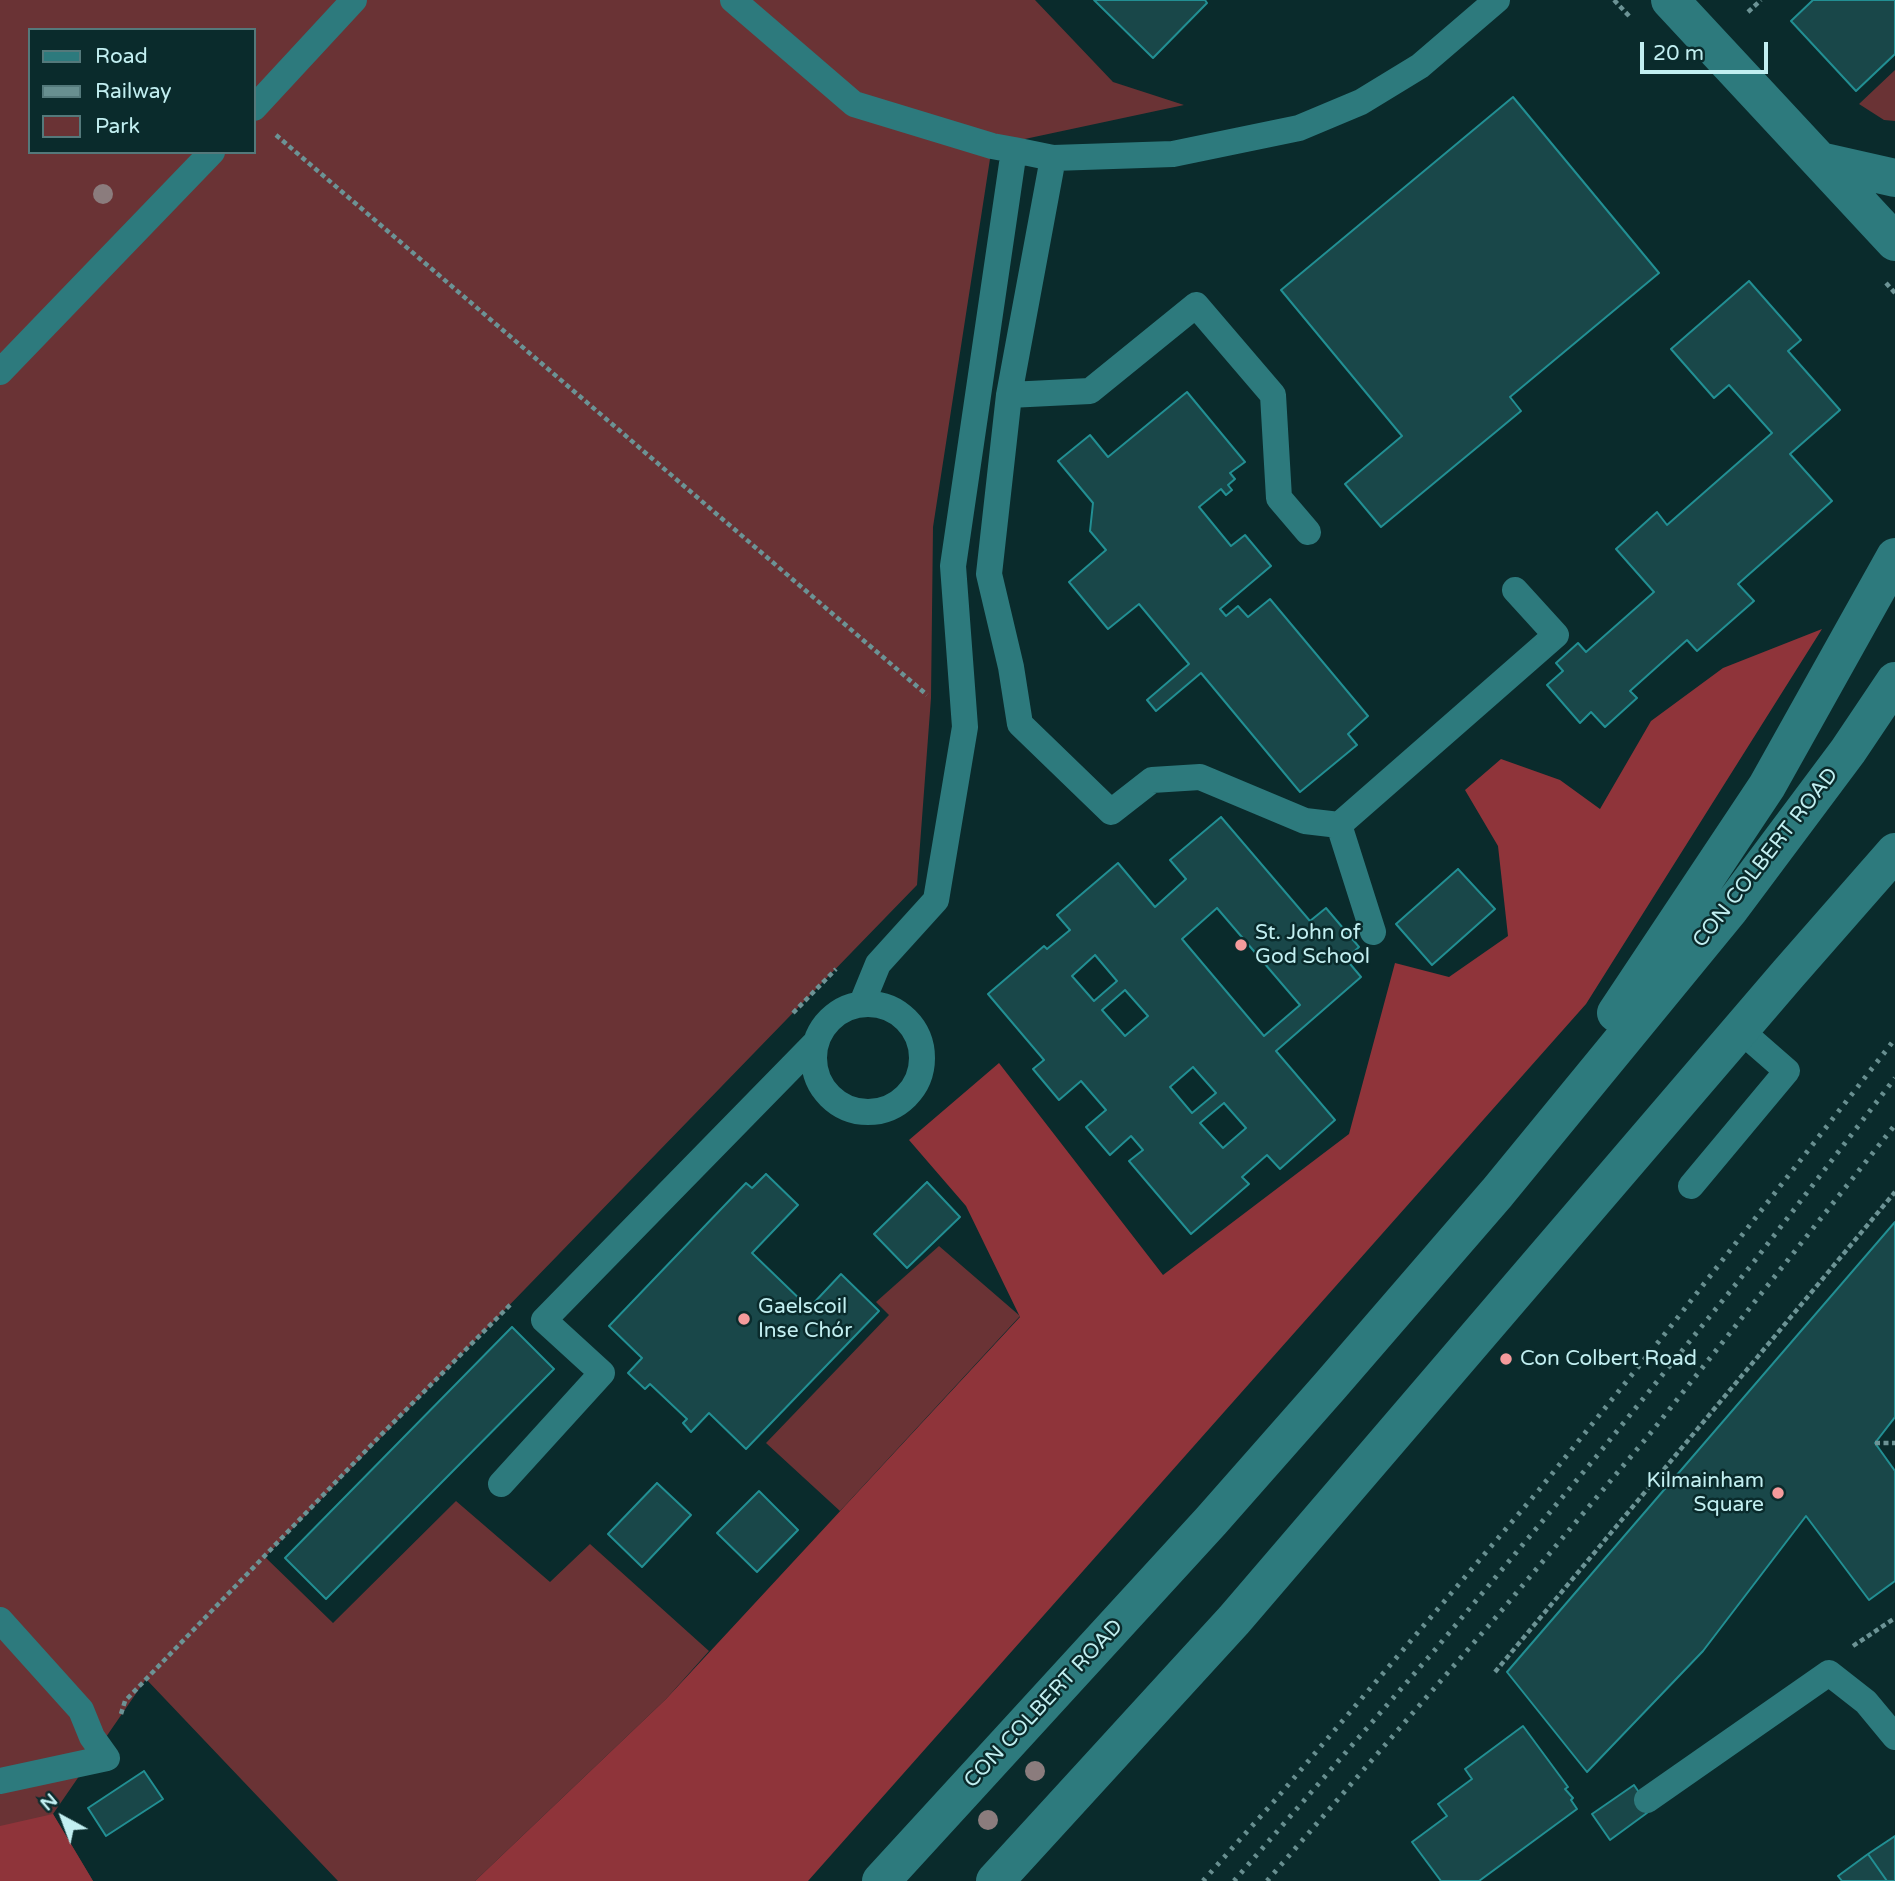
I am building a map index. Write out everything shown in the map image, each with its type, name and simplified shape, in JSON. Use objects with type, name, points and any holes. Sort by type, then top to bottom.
[{"type":"main road","points":[[1670,0],[1895,242]]},
{"type":"main road","points":[[1820,160],[1895,178]]},
{"type":"main road","points":[[1497,1193],[1767,786],[1895,557]]},
{"type":"main road","name":"CON COLBERT ROAD","points":[[881,1881],[1211,1521],[1497,1193],[1730,909],[1848,751],[1895,681]]},
{"type":"main road","points":[[995,1881],[1234,1620],[1895,852]]},
{"type":"lane","points":[[256,106],[354,0]]},
{"type":"lane","points":[[733,0],[854,104],[992,146],[1053,158],[1174,153],[1299,128],[1361,102],[1420,66],[1497,0]]},
{"type":"lane","points":[[862,1003],[878,964],[936,900],[965,727],[953,566],[1014,150]]},
{"type":"lane","points":[[0,372],[210,154]]},
{"type":"lane","points":[[1053,158],[1009,395],[989,574],[1012,667],[1020,724],[1111,812],[1152,780],[1200,777],[1305,821],[1339,825],[1556,635],[1515,590]]},
{"type":"lane","points":[[1009,395],[1090,391],[1196,305],[1273,395],[1279,498],[1308,532]]},
{"type":"lane","points":[[1339,825],[1373,932]]},
{"type":"lane","points":[[862,1003],[879,1004],[896,1011],[909,1022],[918,1037],[922,1054],[921,1071],[914,1087],[903,1100],[888,1109],[871,1113],[852,1111],[835,1103],[822,1089],[814,1072],[813,1053],[816,1042],[829,1019],[844,1009],[862,1003]]},
{"type":"lane","points":[[1691,1186],[1787,1071],[1740,1030]]},
{"type":"lane","points":[[501,1484],[602,1373],[544,1320],[816,1042]]},
{"type":"lane","points":[[0,1620],[81,1710],[92,1737],[107,1758],[0,1781]]},
{"type":"lane","points":[[1647,1800],[1829,1674],[1866,1702],[1895,1737]]},
{"type":"path","points":[[1748,12],[1760,0]]},
{"type":"path","points":[[275,134],[965,727]]},
{"type":"path","points":[[792,1014],[840,964]]},
{"type":"path","points":[[1496,1672],[1895,1192]]},
{"type":"path","points":[[107,1758],[125,1701],[513,1301]]},
{"type":"path","points":[[1875,1443],[1895,1443]]},
{"type":"path","points":[[1853,1646],[1895,1618]]},
{"type":"green space","points":[[0,0],[1035,0],[1113,82],[1184,105],[992,146],[933,527],[931,698],[917,885],[265,1557],[333,1623],[456,1501],[550,1582],[590,1544],[709,1651],[666,1699],[475,1881],[338,1881],[146,1679],[53,1814],[93,1881],[0,1881]]},
{"type":"green space","points":[[1895,70],[1895,121],[1884,120],[1859,104]]},
{"type":"green space","points":[[939,1246],[1020,1316],[840,1511],[766,1443],[889,1315],[876,1302]]},
{"type":"shaded area","points":[[1822,629],[1586,1004],[808,1881],[475,1881],[666,1699],[1020,1317],[966,1206],[909,1140],[999,1063],[1163,1275],[1349,1134],[1395,963],[1449,977],[1508,936],[1498,846],[1465,790],[1501,759],[1560,780],[1600,809],[1651,721],[1723,668]]},
{"type":"shaded area","points":[[53,1814],[93,1881],[0,1881],[0,1826]]},
{"type":"building","points":[[1094,0],[1205,0],[1207,3],[1153,58]]},
{"type":"building","points":[[1813,0],[1895,0],[1895,54],[1856,91],[1791,21]]},
{"type":"building","points":[[1513,97],[1659,273],[1510,397],[1521,411],[1381,527],[1345,484],[1402,436],[1281,290]]},
{"type":"building","points":[[1749,281],[1801,340],[1788,351],[1840,410],[1790,454],[1832,501],[1738,584],[1754,601],[1697,651],[1687,640],[1630,691],[1637,698],[1605,727],[1591,712],[1580,723],[1547,685],[1563,671],[1556,663],[1578,643],[1586,652],[1654,592],[1616,549],[1657,512],[1667,525],[1772,433],[1729,385],[1714,398],[1671,349]]},
{"type":"building","points":[[1187,392],[1245,462],[1230,473],[1235,479],[1228,485],[1232,490],[1226,495],[1221,489],[1199,507],[1231,546],[1245,535],[1271,566],[1220,609],[1226,616],[1238,606],[1248,617],[1270,599],[1368,716],[1348,734],[1357,745],[1300,792],[1201,673],[1156,711],[1147,700],[1189,664],[1139,604],[1108,629],[1069,582],[1106,550],[1090,531],[1093,503],[1058,461],[1090,435],[1108,457]]},
{"type":"building","points":[[1221,817],[1310,921],[1326,908],[1359,947],[1346,959],[1361,977],[1276,1051],[1335,1120],[1280,1169],[1267,1155],[1242,1177],[1249,1184],[1191,1234],[1129,1161],[1143,1150],[1131,1136],[1110,1155],[1086,1127],[1106,1110],[1081,1081],[1059,1100],[1033,1069],[1044,1060],[988,994],[1044,946],[1047,949],[1070,930],[1057,915],[1118,863],[1155,907],[1186,879],[1170,860]],"holes":[[[1217,908],[1300,1005],[1264,1036],[1182,939]],[[1095,955],[1117,981],[1094,1001],[1072,976]],[[1125,990],[1148,1016],[1125,1036],[1102,1010]],[[1193,1067],[1216,1093],[1192,1113],[1170,1087]],[[1224,1103],[1246,1128],[1223,1148],[1200,1123]]]},
{"type":"building","points":[[1458,869],[1495,909],[1432,965],[1396,924]]},
{"type":"building","name":"Gaelscoil Inse Chór","points":[[766,1174],[798,1205],[752,1253],[809,1308],[841,1274],[879,1311],[746,1449],[709,1413],[691,1432],[683,1423],[687,1419],[650,1384],[645,1389],[628,1373],[642,1358],[609,1326],[746,1183],[752,1188]]},
{"type":"building","points":[[927,1182],[960,1217],[907,1268],[874,1234]]},
{"type":"building","name":"Kilmainham Square","points":[[1895,1222],[1895,1417],[1875,1443],[1895,1471],[1895,1581],[1869,1600],[1806,1516],[1703,1651],[1587,1772],[1507,1672]]},
{"type":"building","points":[[512,1327],[554,1369],[326,1599],[285,1558]]},
{"type":"building","points":[[657,1483],[691,1515],[642,1567],[608,1534]]},
{"type":"building","points":[[759,1491],[798,1530],[757,1572],[717,1533]]},
{"type":"building","points":[[1523,1726],[1568,1787],[1565,1789],[1573,1798],[1571,1800],[1577,1809],[1479,1881],[1441,1881],[1412,1842],[1447,1816],[1438,1804],[1472,1779],[1465,1769]]},
{"type":"building","points":[[144,1771],[163,1799],[106,1836],[88,1808]]},
{"type":"building","points":[[1634,1785],[1651,1810],[1610,1840],[1592,1814]]},
{"type":"building","points":[[1895,1836],[1895,1881],[1887,1881],[1868,1854]]},
{"type":"building","points":[[1868,1854],[1887,1881],[1842,1881],[1838,1876]]},
{"type":"railway","points":[[1203,1881],[1539,1490],[1668,1330],[1895,1039]]},
{"type":"railway","points":[[1234,1881],[1434,1651],[1596,1457],[1753,1263],[1895,1078]]},
{"type":"railway","points":[[1267,1881],[1497,1616],[1649,1435],[1895,1125]]},
{"type":"place","name":"St. John of God School","points":[[1241,945]]},
{"type":"place","name":"Gaelscoil Inse Chór","points":[[744,1319]]},
{"type":"place","name":"Con Colbert Road","points":[[1506,1359]]},
{"type":"place","name":"Kilmainham Square","points":[[1778,1493]]}]
